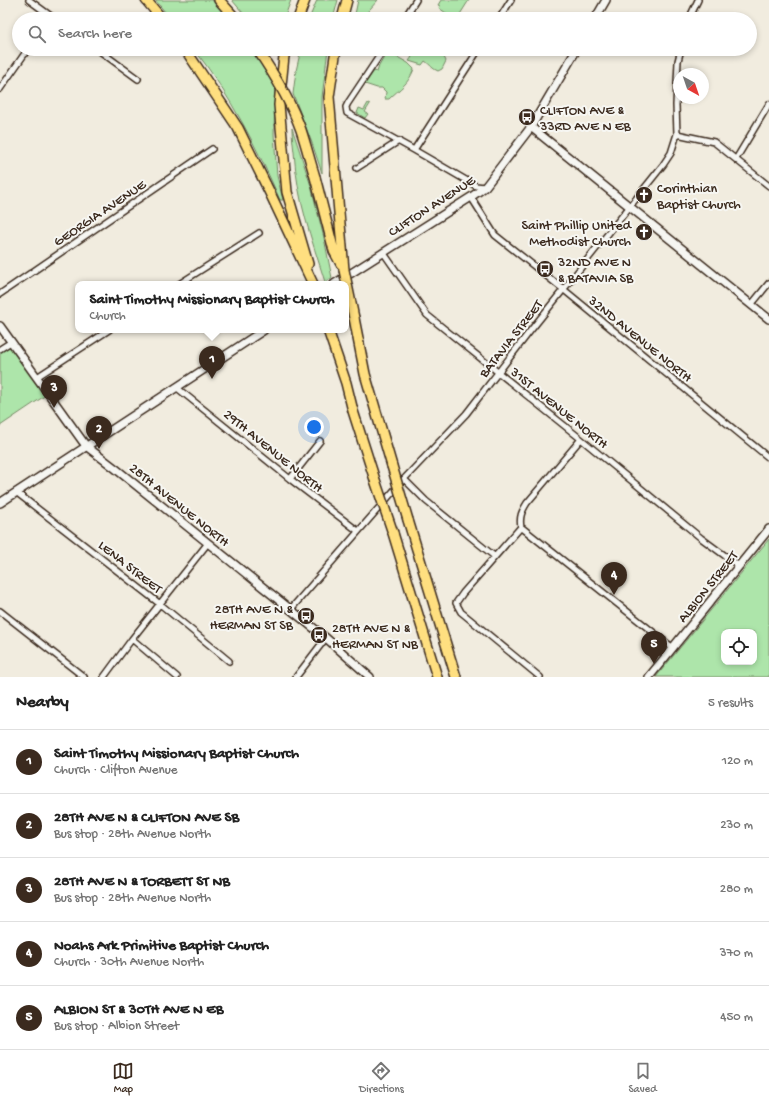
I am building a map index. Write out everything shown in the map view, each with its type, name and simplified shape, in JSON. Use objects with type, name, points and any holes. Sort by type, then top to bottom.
[{"type":"highway","points":[[146,0],[156,12]]},
{"type":"highway","points":[[219,0],[230,12]]},
{"type":"highway","points":[[301,12],[305,0]]},
{"type":"highway","points":[[344,12],[347,0]]},
{"type":"highway","points":[[190,56],[238,128],[312,281]]},
{"type":"highway","points":[[262,56],[268,65],[300,129],[315,177],[334,251],[343,270]]},
{"type":"highway","points":[[284,56],[279,105],[287,192],[312,281]]},
{"type":"highway","points":[[335,56],[329,97],[343,270],[346,281]]},
{"type":"highway","points":[[349,296],[365,374],[456,677]]},
{"type":"highway","points":[[329,333],[346,383],[352,411],[437,677]]},
{"type":"street","points":[[29,0],[44,12]]},
{"type":"street","points":[[408,12],[416,0]]},
{"type":"street","points":[[503,12],[511,0]]},
{"type":"street","points":[[599,12],[606,0]]},
{"type":"street","points":[[692,12],[698,0]]},
{"type":"street","points":[[0,89],[23,56]]},
{"type":"street","points":[[107,56],[138,79]]},
{"type":"street","points":[[379,56],[348,103],[346,110],[350,115],[476,186],[485,187]]},
{"type":"street","points":[[414,150],[475,56]]},
{"type":"street","name":"CLIFTON AVENUE","points":[[339,281],[485,187],[531,127],[573,56]]},
{"type":"street","name":"BATAVIA STREET","points":[[290,610],[358,531],[466,414],[671,153],[677,134],[676,105],[679,56]]},
{"type":"street","points":[[736,159],[769,104]]},
{"type":"street","points":[[531,127],[629,208],[769,319]]},
{"type":"street","points":[[677,134],[714,142],[769,186]]},
{"type":"street","points":[[357,168],[399,142]]},
{"type":"street","name":"GEORGIA AVENUE","points":[[0,294],[212,150]]},
{"type":"street","name":"32ND AVENUE NORTH","points":[[471,197],[495,235],[769,458]]},
{"type":"street","points":[[185,281],[259,233]]},
{"type":"street","name":"31ST AVENUE NORTH","points":[[383,252],[427,315],[701,538],[739,566]]},
{"type":"street","points":[[751,305],[769,283]]},
{"type":"street","name":"28TH AVENUE NORTH","points":[[0,326],[86,446],[326,638],[370,677]]},
{"type":"street","points":[[37,377],[104,333]]},
{"type":"street","points":[[0,503],[259,333]]},
{"type":"street","points":[[0,349],[11,342]]},
{"type":"street","name":"29TH AVENUE NORTH","points":[[176,387],[290,479],[358,531]]},
{"type":"street","points":[[581,439],[527,503],[521,513],[521,527],[673,648]]},
{"type":"street","points":[[290,479],[320,441]]},
{"type":"street","points":[[404,480],[426,501],[494,556]]},
{"type":"street","name":"LENA STREET","points":[[16,492],[160,604],[229,661]]},
{"type":"street","points":[[521,527],[494,556],[456,603],[461,612],[540,677]]},
{"type":"street","name":"ALBION STREET","points":[[649,677],[769,529]]},
{"type":"street","points":[[104,677],[208,543]]},
{"type":"street","points":[[0,611],[84,677]]},
{"type":"street","points":[[296,677],[326,638]]},
{"type":"street","points":[[132,639],[178,677]]},
{"type":"green space","points":[[155,0],[212,0],[223,12],[165,12]]},
{"type":"green space","points":[[232,0],[291,0],[287,12],[242,12]]},
{"type":"green space","points":[[317,0],[338,0],[335,12],[312,12]]},
{"type":"green space","points":[[358,0],[378,0],[367,12],[355,12]]},
{"type":"green space","points":[[441,0],[469,0],[461,12],[445,12],[439,8],[440,6],[438,5]]},
{"type":"green space","points":[[199,56],[256,56],[275,87],[274,134],[277,176],[283,200],[280,200],[242,122]]},
{"type":"green space","points":[[299,56],[327,56],[322,97],[322,173],[293,94]]},
{"type":"green space","points":[[385,56],[396,56],[408,63],[414,69],[409,79],[403,86],[389,99],[385,99],[386,92],[382,88],[365,84],[374,71],[377,72]]},
{"type":"green space","points":[[411,56],[444,56],[446,61],[442,69],[438,71],[425,61],[422,65],[409,61],[412,57]]},
{"type":"green space","points":[[368,103],[370,104],[365,112],[368,114],[365,118],[357,113],[359,108],[364,110]]},
{"type":"green space","points":[[292,128],[311,186],[324,238],[332,278],[327,281],[325,281],[301,202]]},
{"type":"green space","points":[[11,342],[49,393],[0,426],[0,349]]},
{"type":"green space","points":[[769,539],[769,677],[656,677]]},
{"type":"place","name":"CLIFTON AVE & 33RD AVE N EB","points":[[527,117]]},
{"type":"place","name":"Corinthian Baptist Church","points":[[644,195]]},
{"type":"place","name":"Saint Phillip United Methodist Church","points":[[644,232]]},
{"type":"place","name":"32ND AVE N & BATAVIA SB","points":[[545,269]]},
{"type":"place","name":"Saint Timothy Missionary Baptist Church","points":[[212,379]]},
{"type":"place","name":"28TH AVE N & TORBETT ST NB","points":[[54,408]]},
{"type":"place","name":"28TH AVE N & CLIFTON AVE SB","points":[[99,449]]},
{"type":"place","name":"Noahs Ark Primitive Baptist Church","points":[[614,595]]},
{"type":"place","name":"28TH AVE N & HERMAN ST SB","points":[[306,616]]},
{"type":"place","name":"28TH AVE N & HERMAN ST NB","points":[[319,635]]},
{"type":"place","name":"ALBION ST & 30TH AVE N EB","points":[[654,664]]}]
